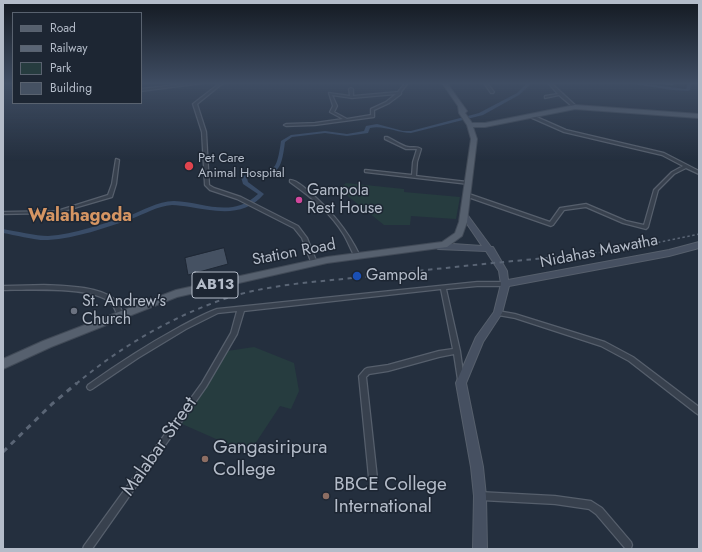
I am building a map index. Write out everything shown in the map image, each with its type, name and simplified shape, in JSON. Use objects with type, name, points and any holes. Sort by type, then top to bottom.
[{"type":"main road","points":[[461,109],[472,125],[485,125],[562,109]]},
{"type":"main road","points":[[609,109],[699,116]]},
{"type":"main road","name":"AB13","points":[[438,246],[448,243],[459,234],[464,215],[474,139],[477,134],[472,125]]},
{"type":"main road","points":[[464,215],[490,249],[503,271],[505,284],[498,313],[479,340],[461,383],[480,496],[480,549]]},
{"type":"main road","name":"Nidahas Mawatha","points":[[505,284],[669,253],[699,245]]},
{"type":"main road","points":[[438,246],[490,249]]},
{"type":"main road","name":"Station Road","points":[[3,364],[34,349],[176,294],[314,263],[438,246]]},
{"type":"street","points":[[197,109],[204,132],[207,185],[212,189],[241,199],[296,227],[304,238],[314,263]]},
{"type":"street","points":[[333,109],[332,112],[347,120]]},
{"type":"street","points":[[286,125],[315,124],[373,116],[372,110],[375,109]]},
{"type":"street","points":[[530,116],[565,131],[663,154],[685,167],[699,173]]},
{"type":"street","points":[[386,138],[407,148],[418,148],[414,177]]},
{"type":"street","points":[[3,213],[57,212],[110,196],[114,184],[117,160]]},
{"type":"street","points":[[467,195],[551,224],[562,209],[586,205],[625,222],[646,227],[656,190],[673,173],[685,167]]},
{"type":"street","points":[[366,171],[468,183]]},
{"type":"street","points":[[292,181],[331,214],[349,237],[357,256]]},
{"type":"street","points":[[90,387],[129,360],[217,311],[443,287],[477,284],[505,284]]},
{"type":"street","points":[[443,287],[457,351],[461,383]]},
{"type":"street","points":[[3,288],[60,289],[94,293],[113,302],[120,315]]},
{"type":"street","name":"Malabar Street","points":[[87,549],[204,385],[229,342],[238,323],[241,309]]},
{"type":"street","points":[[498,313],[515,316],[603,344],[630,359],[699,412]]},
{"type":"street","points":[[372,478],[362,376],[364,373],[367,371],[388,368],[439,354],[457,351]]},
{"type":"street","points":[[480,496],[555,500],[591,505],[599,511],[628,545]]},
{"type":"green space","points":[[346,183],[404,189],[404,192],[460,197],[456,219],[411,216],[410,225],[384,225],[339,189]]},
{"type":"green space","points":[[254,347],[294,363],[299,391],[291,409],[280,406],[255,444],[241,450],[182,424],[227,351]]},
{"type":"building","points":[[224,248],[228,264],[188,275],[185,258]]},
{"type":"waterway","points":[[3,231],[47,238],[75,234],[131,217],[157,206],[173,203],[220,210],[230,210],[242,207],[261,194],[245,183],[244,177],[270,173],[274,170],[278,166],[280,160],[283,141],[291,136],[325,132],[347,135],[366,132],[368,127],[377,125],[403,132],[411,132],[481,114],[491,109]]},
{"type":"railway","points":[[569,256],[621,250],[699,234]]},
{"type":"railway","points":[[76,384],[111,357],[167,323],[207,305],[243,293],[311,282],[581,255]]},
{"type":"railway","points":[[3,452],[52,404],[77,383]]},
{"type":"place","name":"Pet Care Animal Hospital","points":[[189,166]]},
{"type":"place","name":"Gampola Rest House","points":[[299,200]]},
{"type":"place","name":"Gampola","points":[[357,276]]},
{"type":"place","name":"St. Andrew's Church","points":[[74,311]]},
{"type":"place","name":"Gangasiripura College","points":[[205,459]]},
{"type":"place","name":"BBCE College International","points":[[326,496]]},
{"type":"district","name":"Walahagoda","points":[[80,217]]}]
